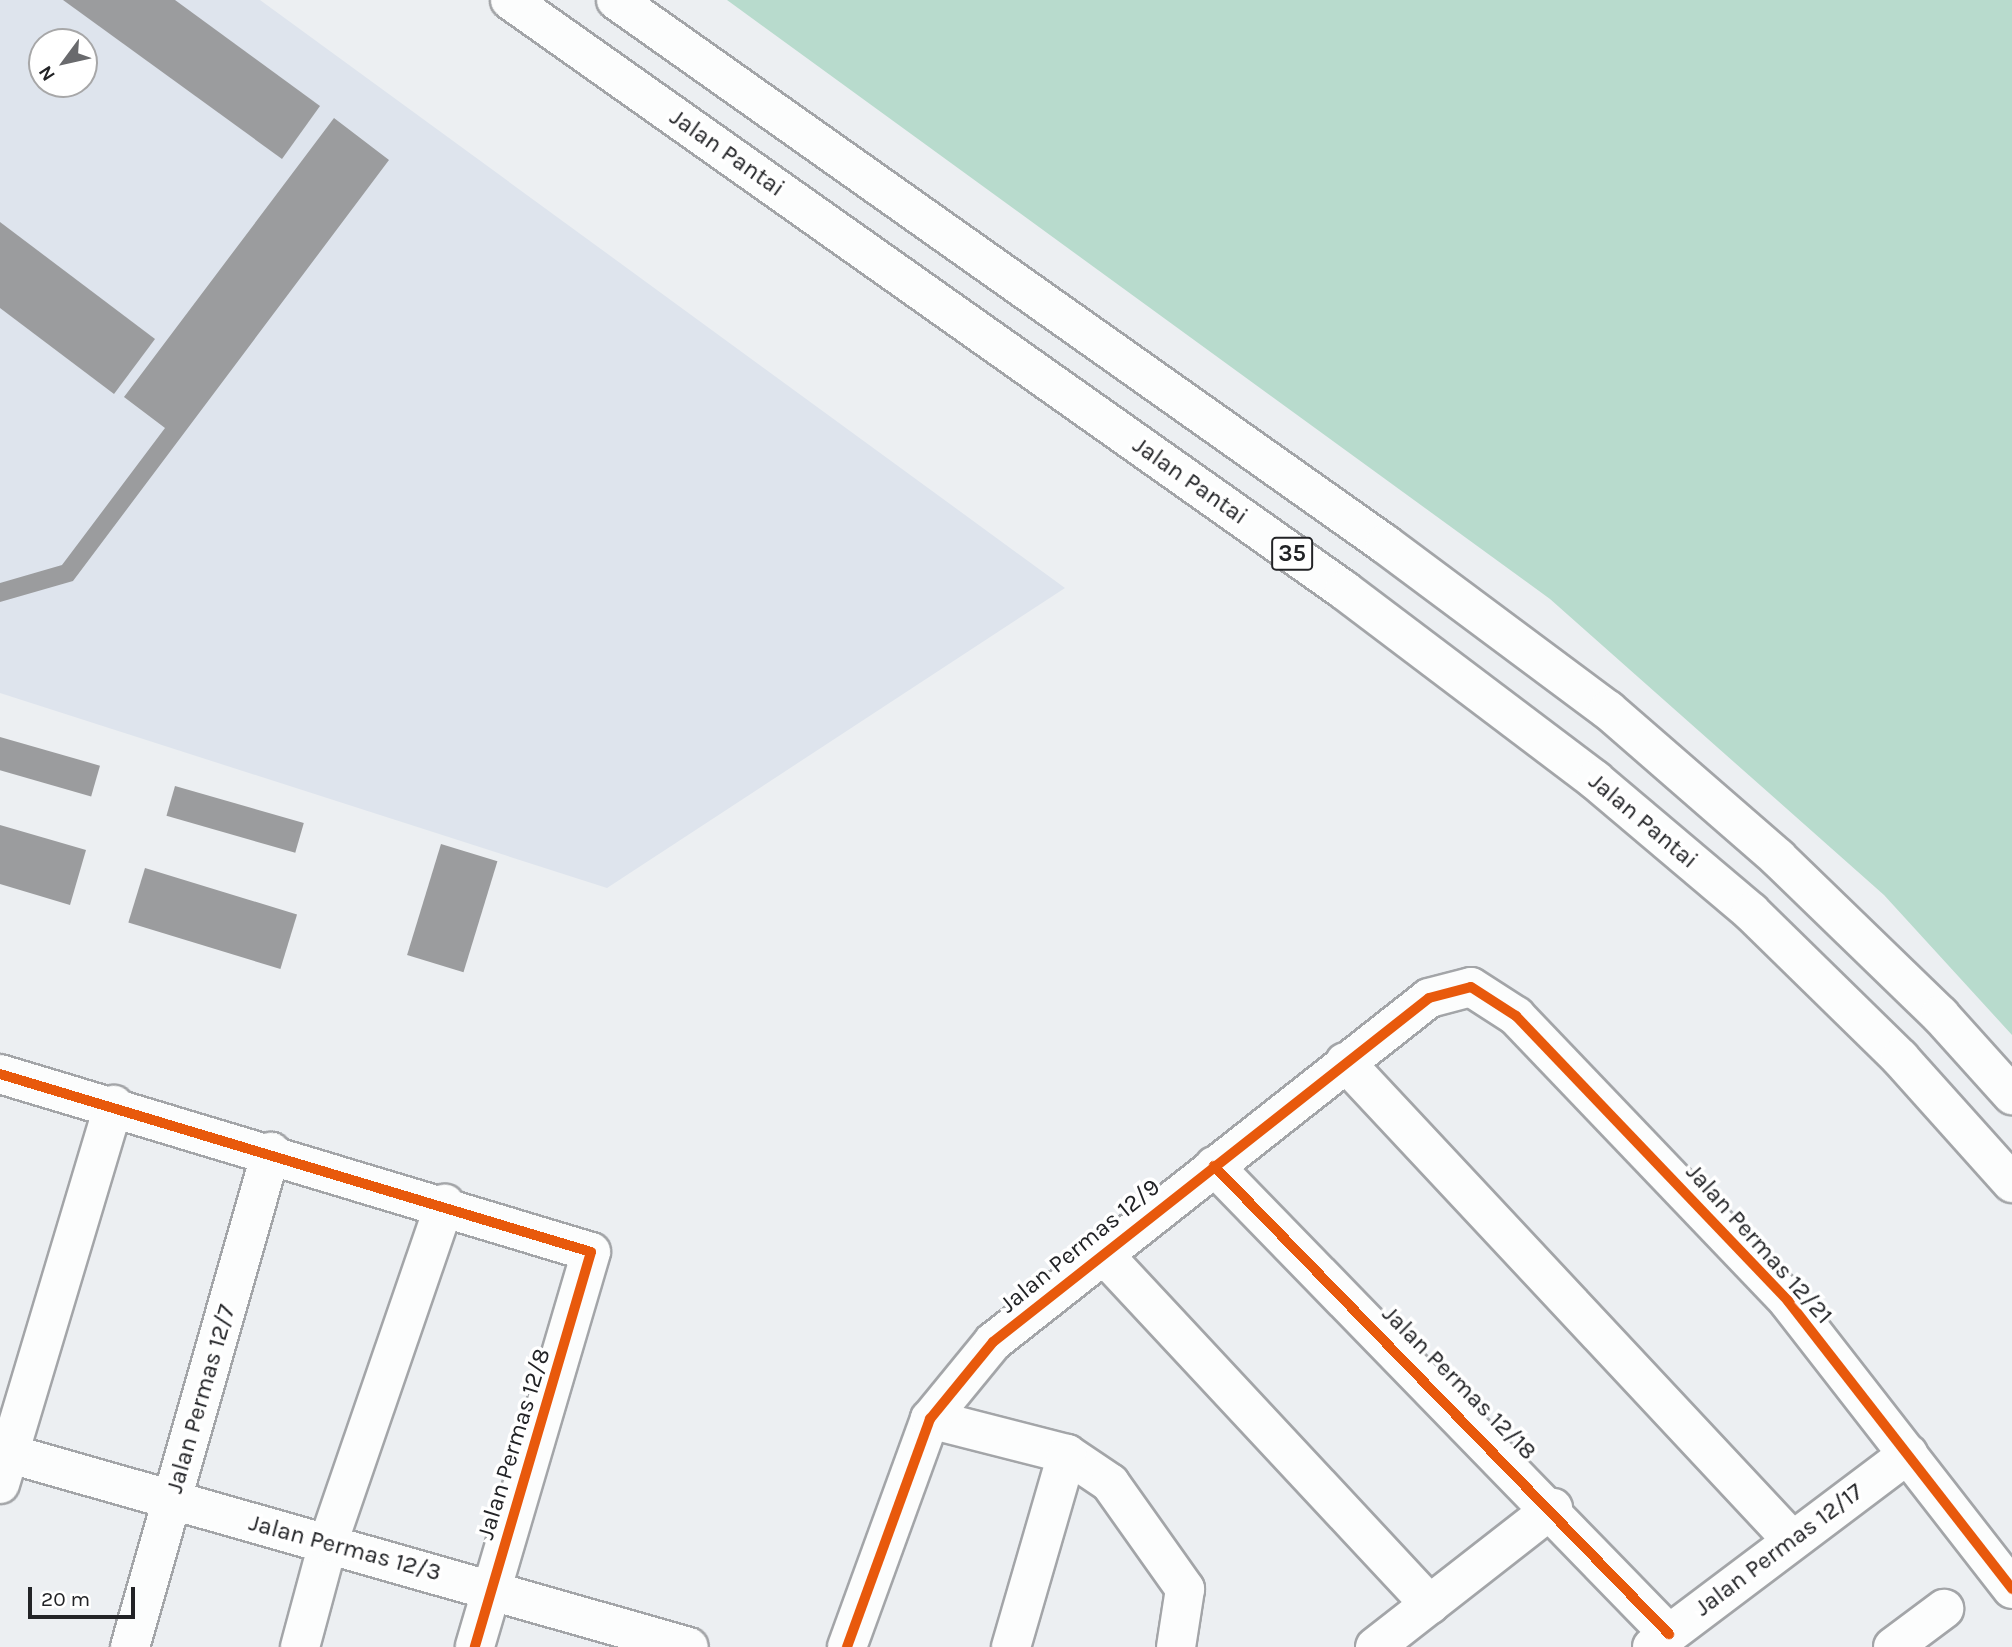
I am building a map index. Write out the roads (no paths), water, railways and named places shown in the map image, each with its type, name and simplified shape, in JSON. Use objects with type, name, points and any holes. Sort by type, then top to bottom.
[{"type":"main road","name":"Jalan Pantai","points":[[510,0],[1344,590],[1595,780],[1761,922],[1900,1058],[2012,1183]]},
{"type":"main road","name":"35","points":[[616,0],[1385,544],[1608,710],[1778,858],[1940,1015],[2012,1095]]},
{"type":"main road","name":"Jalan Permas 12/9","points":[[847,1647],[930,1419],[993,1342],[1429,998],[1471,987]]},
{"type":"main road","name":"Jalan Permas 12/21","points":[[1471,987],[1516,1016],[1788,1301],[2012,1589]]},
{"type":"main road","points":[[1345,1062],[1790,1538]]},
{"type":"main road","points":[[0,1074],[114,1105],[445,1204],[328,1543],[300,1647]]},
{"type":"main road","points":[[3,1463],[114,1105]]},
{"type":"main road","name":"Jalan Permas 12/7","points":[[130,1647],[271,1152]]},
{"type":"main road","name":"Jalan Permas 12/18","points":[[1214,1166],[1553,1508],[1661,1640]]},
{"type":"main road","name":"Jalan Permas 12/8","points":[[445,1204],[591,1252],[475,1647]]},
{"type":"main road","points":[[1104,1255],[1430,1604]]},
{"type":"main road","points":[[930,1419],[1067,1454],[1110,1483],[1174,1568],[1185,1590],[1176,1647]]},
{"type":"main road","points":[[1011,1647],[1067,1454]]},
{"type":"main road","name":"Jalan Permas 12/17","points":[[1661,1640],[1790,1538],[1908,1454]]},
{"type":"main road","name":"Jalan Permas 12/3","points":[[3,1463],[173,1501],[328,1543],[492,1588],[672,1645]]},
{"type":"main road","points":[[1375,1647],[1553,1508]]},
{"type":"main road","points":[[1893,1647],[1944,1609]]}]
